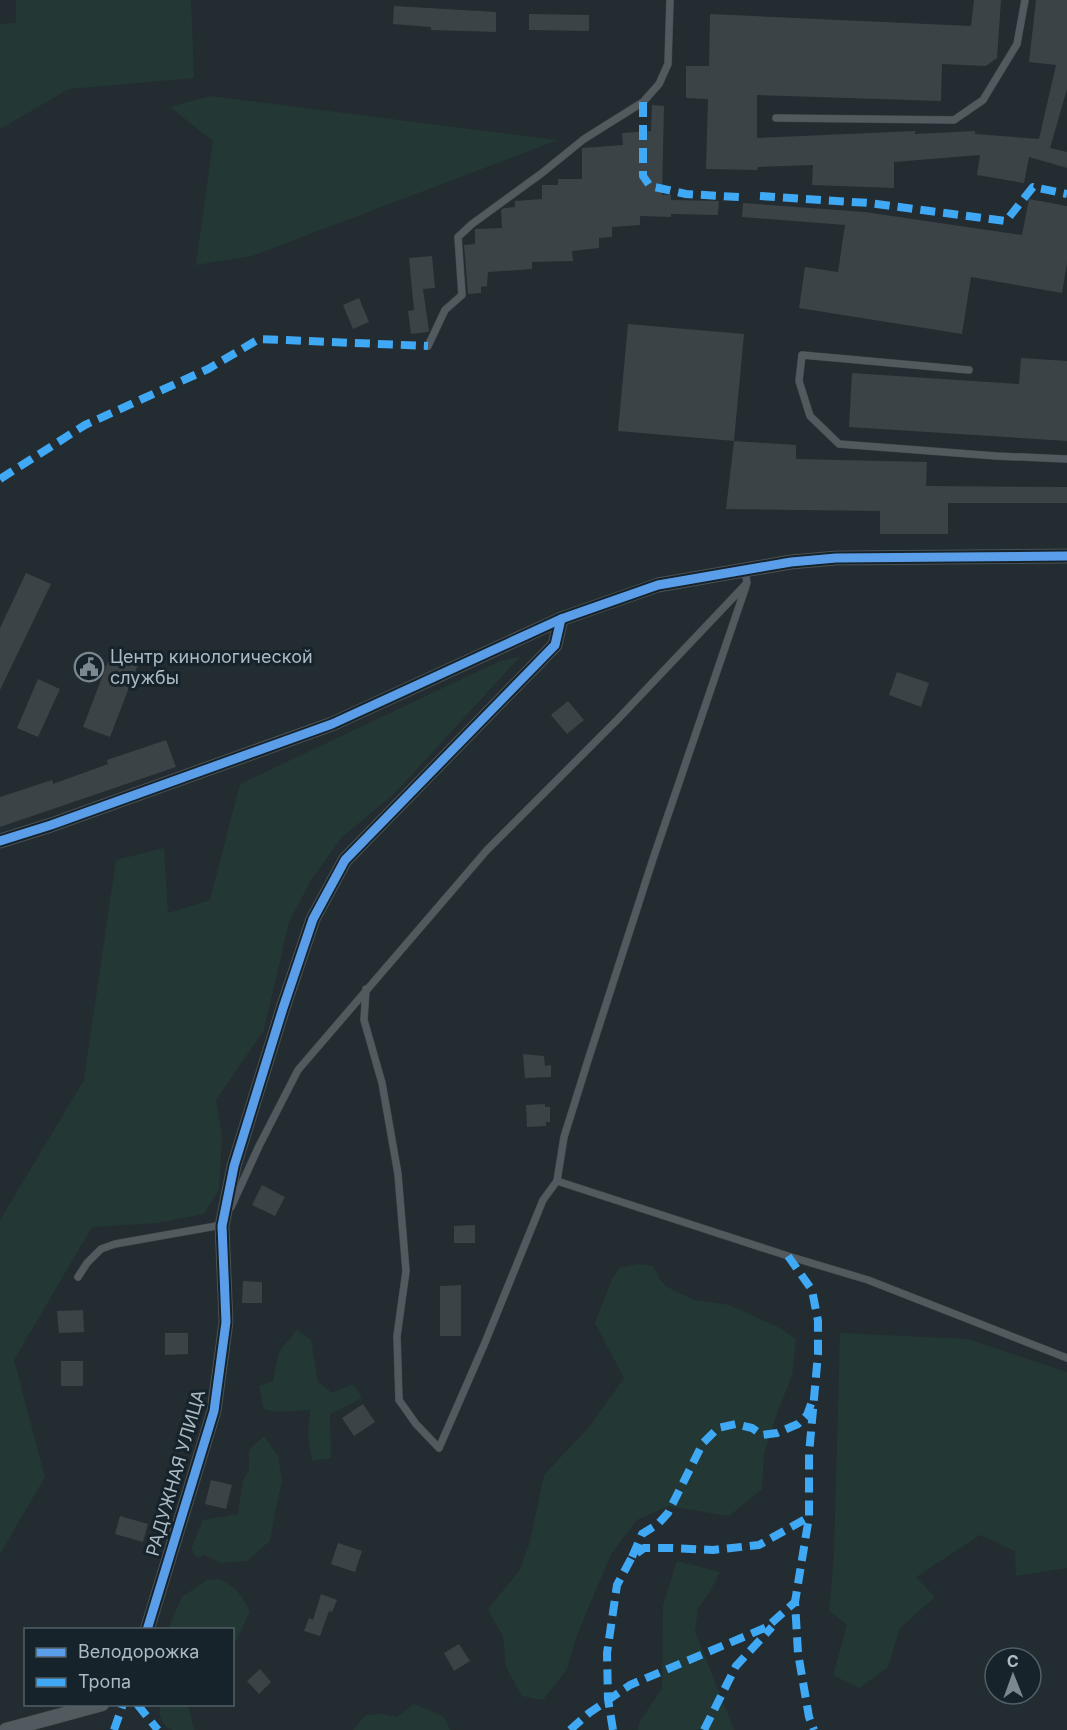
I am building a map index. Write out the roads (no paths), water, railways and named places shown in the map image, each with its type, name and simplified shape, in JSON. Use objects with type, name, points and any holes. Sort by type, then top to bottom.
[{"type":"street","points":[[0,841],[51,825],[332,724],[561,619],[658,585],[746,576],[836,558],[1067,556]]},
{"type":"street","name":"РАДУЖНАЯ УЛИЦА","points":[[147,1628],[214,1411],[226,1323],[222,1226],[234,1166],[313,919],[345,860],[555,645],[561,619]]},
{"type":"street","points":[[6,1730],[95,1706]]},
{"type":"lane","points":[[428,346],[445,310],[462,295],[458,237],[584,139],[643,102],[659,84],[668,64],[670,0]]},
{"type":"lane","points":[[776,118],[954,120],[983,100],[1017,44],[1025,0]]},
{"type":"lane","points":[[969,370],[802,355],[799,381],[810,416],[839,444],[1067,459]]},
{"type":"lane","points":[[78,1277],[100,1249],[222,1226],[298,1070],[487,850],[618,719],[746,576]]},
{"type":"lane","points":[[366,990],[364,1020],[382,1083],[398,1174],[406,1271],[397,1336],[399,1400],[416,1424],[439,1448],[543,1200],[557,1181],[564,1137],[746,576]]},
{"type":"lane","points":[[557,1181],[868,1280],[1067,1358]]},
{"type":"place","name":"Центр кинологической службы","points":[[89,667]]}]
